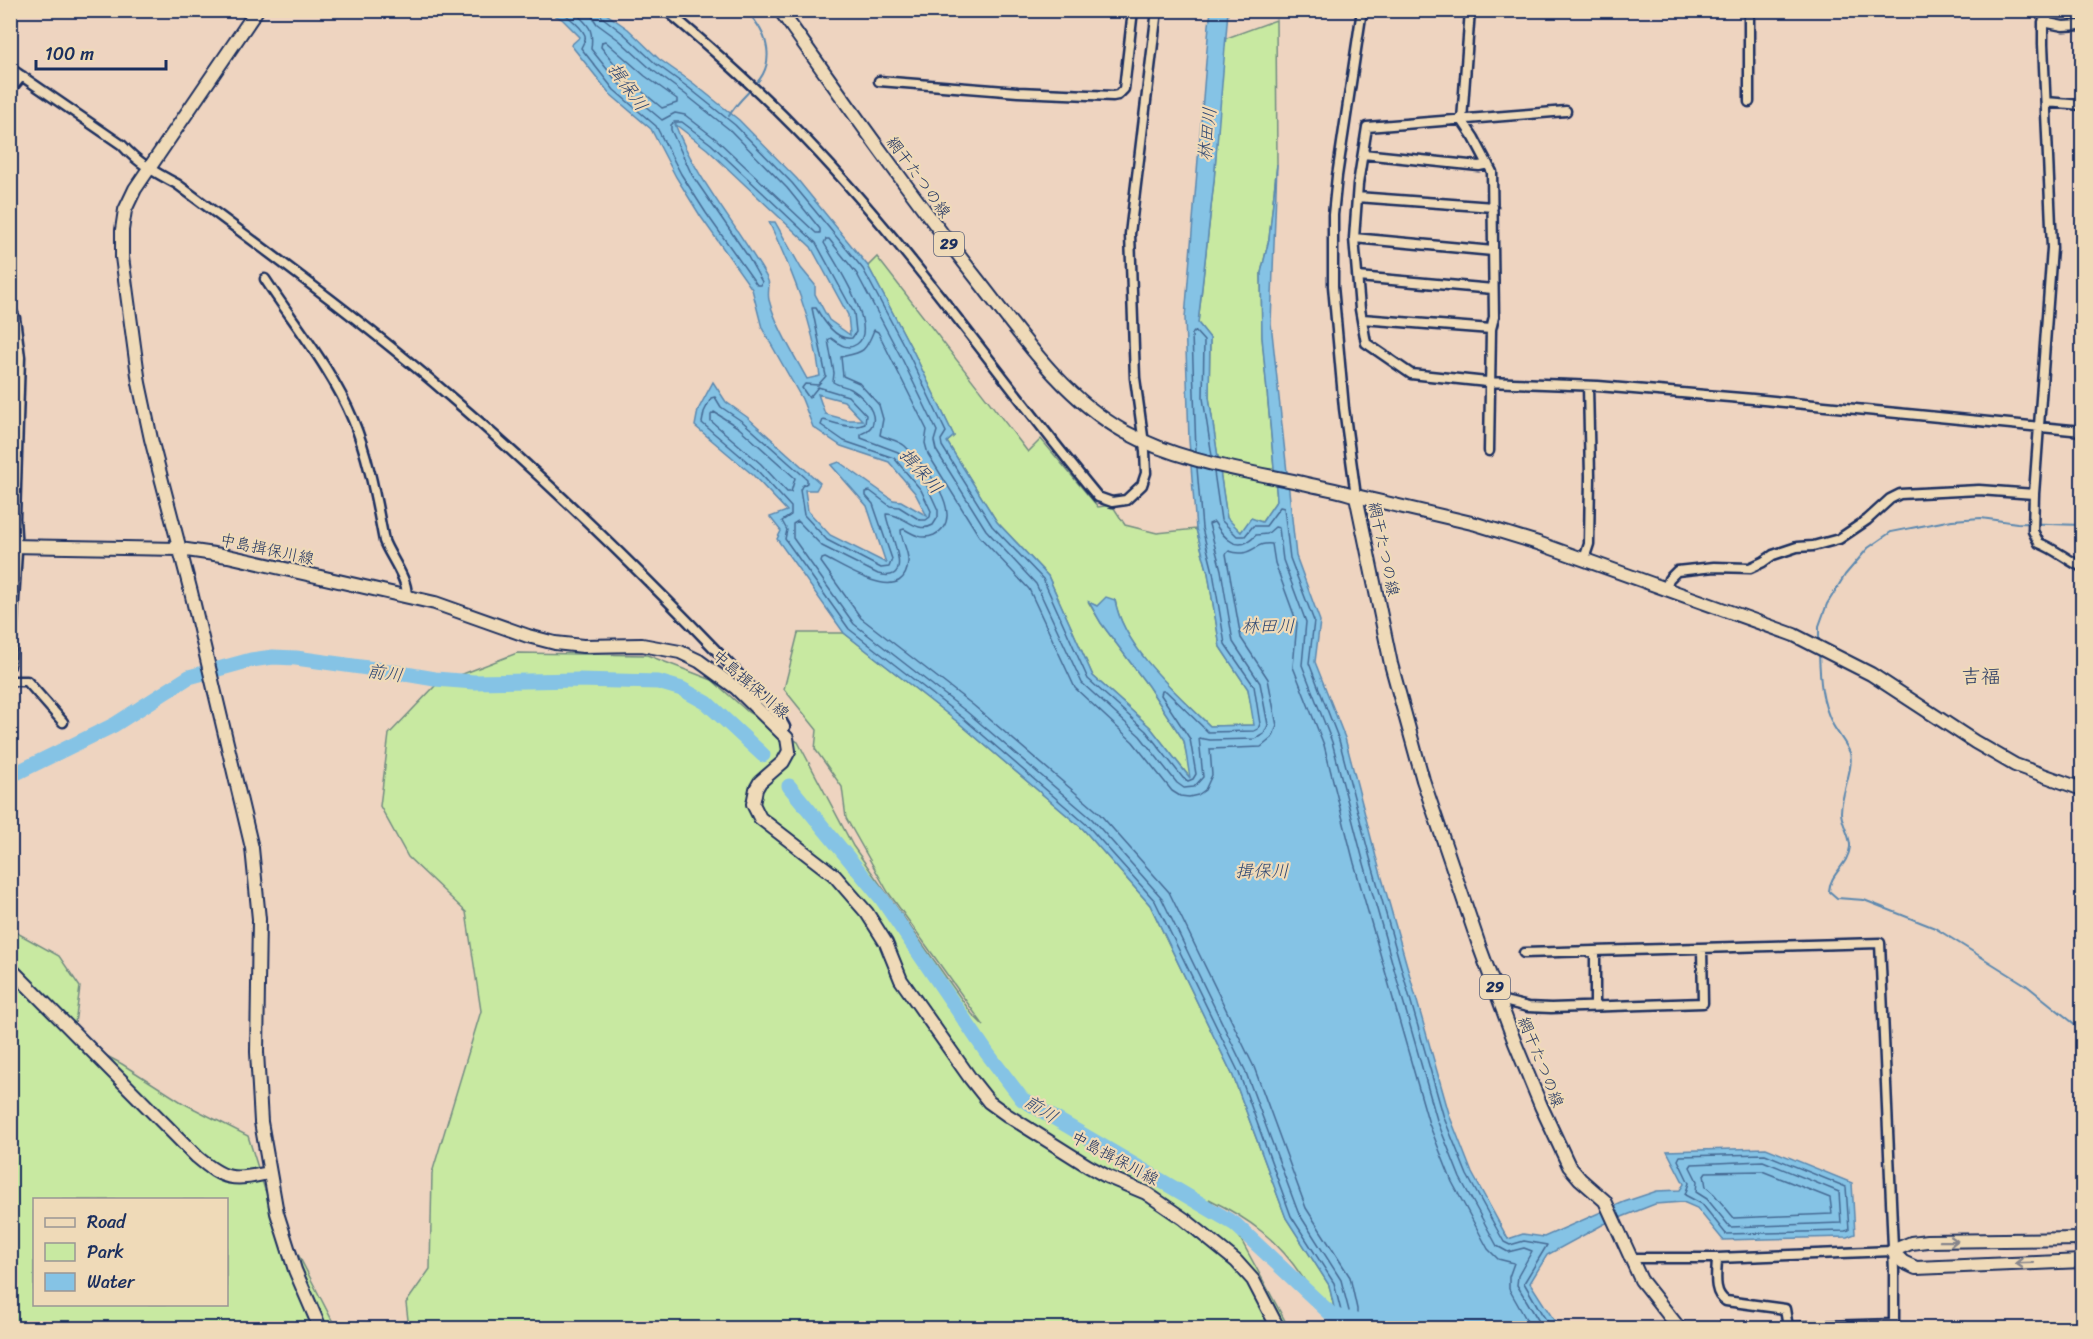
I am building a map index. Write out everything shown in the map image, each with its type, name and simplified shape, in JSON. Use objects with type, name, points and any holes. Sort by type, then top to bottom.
[{"type":"main road","points":[[257,10],[135,189],[125,210],[122,257],[139,383],[151,439],[252,848],[259,919],[257,1052],[261,1122],[268,1173],[277,1213],[295,1270],[320,1329]]},
{"type":"main road","name":"網干たつの線","points":[[780,10],[930,220],[1044,364],[1090,410],[1126,433],[1215,464],[1352,494],[1391,664],[1418,759],[1461,892],[1519,1053],[1569,1166],[1605,1201],[1641,1280],[1679,1329]]},
{"type":"main road","points":[[1352,494],[1476,524],[1584,559],[1798,636],[1871,674],[1975,742],[2015,765],[2082,789]]},
{"type":"main road","name":"中島揖保川線","points":[[13,546],[180,549],[228,556],[406,596],[555,643],[583,646],[642,645],[680,652],[699,661],[718,673],[787,738],[789,751],[783,762],[760,782],[756,789],[753,804],[760,818],[834,874],[867,913],[886,943],[901,980],[989,1102],[1088,1166],[1146,1193],[1184,1219],[1236,1260],[1253,1280],[1278,1329]]},
{"type":"main road","points":[[10,968],[212,1170],[226,1177],[240,1178],[268,1173]]},
{"type":"main road","points":[[2082,1239],[1928,1241],[1911,1243],[1892,1251],[1903,1262],[1917,1268],[2082,1262]]},
{"type":"street","points":[[666,10],[794,127],[908,257],[1098,497],[1112,502],[1126,500],[1142,485],[1146,473],[1148,442],[1135,378],[1130,234],[1157,10]]},
{"type":"street","points":[[879,81],[1018,92],[1118,95],[1124,89],[1133,10]]},
{"type":"street","points":[[1352,494],[1333,286],[1333,215],[1362,10]]},
{"type":"street","points":[[1470,10],[1461,120],[1474,138],[1492,172],[1494,317],[1491,329],[1489,451]]},
{"type":"street","points":[[1749,10],[1749,102]]},
{"type":"street","points":[[2048,10],[2047,19],[2043,22],[2052,248],[2038,428],[2033,531],[2039,543],[2082,567]]},
{"type":"street","points":[[2043,22],[2063,26],[2082,25]]},
{"type":"street","points":[[10,68],[122,145],[135,159],[150,164],[353,316],[494,435],[560,494],[655,588],[780,718],[785,727],[782,731]]},
{"type":"street","points":[[10,90],[22,76]]},
{"type":"street","points":[[2046,102],[2082,105]]},
{"type":"street","points":[[1566,111],[1367,127],[1357,196],[1354,238],[1366,343],[1411,374],[1753,399],[2082,431]]},
{"type":"street","points":[[1363,154],[1479,166],[1488,164]]},
{"type":"street","points":[[1357,196],[1493,207]]},
{"type":"street","points":[[1354,238],[1493,251]]},
{"type":"street","points":[[1358,278],[1493,290]]},
{"type":"street","points":[[265,279],[322,364],[353,419],[363,447],[384,540],[388,552],[406,583],[406,596]]},
{"type":"street","points":[[10,308],[15,318],[14,344],[20,357],[10,666]]},
{"type":"street","points":[[1362,320],[1491,329]]},
{"type":"street","points":[[1584,559],[1589,544],[1588,386]]},
{"type":"street","points":[[1666,588],[1677,571],[1714,567],[1750,568],[1773,555],[1839,539],[1867,520],[1890,499],[1900,494],[1979,490],[2034,494]]},
{"type":"street","points":[[10,681],[27,681],[63,722]]},
{"type":"street","points":[[1524,953],[1880,943],[1895,1326],[1788,1327],[1785,1309],[1726,1300],[1720,1297],[1717,1291],[1717,1258]]},
{"type":"street","points":[[1500,1000],[1528,1007],[1703,1003],[1702,948]]},
{"type":"street","points":[[1595,951],[1595,1006]]},
{"type":"street","points":[[1629,1258],[1717,1258],[1892,1251]]},
{"type":"green space","points":[[1276,20],[1277,164],[1269,239],[1261,273],[1262,337],[1277,500],[1262,522],[1240,532],[1227,519],[1209,397],[1210,338],[1198,323],[1214,181],[1224,39]]},
{"type":"green space","points":[[877,257],[1028,452],[1041,439],[1098,507],[1112,505],[1125,525],[1157,533],[1196,529],[1208,573],[1220,647],[1248,689],[1255,725],[1210,726],[1168,685],[1140,653],[1120,618],[1115,600],[1097,606],[1089,603],[1184,741],[1191,779],[1150,727],[1093,676],[1048,576],[997,522],[947,442],[954,436],[868,266]]},
{"type":"green space","points":[[798,633],[844,633],[959,723],[1083,829],[1150,905],[1233,1076],[1286,1218],[1329,1285],[1335,1312],[1328,1317],[1293,1264],[1273,1241],[1238,1215],[1209,1199],[1234,1227],[1289,1328],[409,1328],[406,1303],[430,1269],[432,1173],[481,1011],[466,912],[408,857],[380,806],[389,734],[437,684],[517,653],[647,655],[712,680],[748,712],[798,742],[853,846],[972,1014],[984,1026],[888,892],[846,818],[842,787],[815,749],[817,730],[784,689]]},
{"type":"green space","points":[[10,929],[59,956],[80,987],[73,1038],[122,1064],[183,1103],[248,1136],[265,1190],[336,1328],[11,1328]]},
{"type":"water","name":"揖保川","points":[[546,11],[602,11],[628,29],[659,59],[739,120],[797,179],[868,266],[954,436],[947,442],[997,522],[1048,576],[1093,676],[1150,727],[1190,778],[1184,741],[1148,686],[1101,623],[1089,602],[1097,606],[1106,597],[1115,600],[1120,618],[1140,652],[1153,669],[1210,726],[1254,725],[1248,689],[1220,647],[1208,573],[1196,529],[1189,440],[1185,318],[1209,25],[1211,11],[1228,11],[1214,181],[1198,323],[1210,338],[1209,397],[1227,518],[1241,532],[1251,518],[1262,522],[1277,500],[1262,337],[1261,273],[1269,239],[1277,164],[1271,323],[1296,556],[1320,621],[1315,662],[1345,738],[1376,857],[1450,1117],[1472,1173],[1508,1239],[1523,1234],[1544,1237],[1624,1202],[1657,1191],[1680,1190],[1684,1184],[1667,1151],[1766,1148],[1852,1183],[1855,1234],[1847,1237],[1723,1240],[1697,1208],[1683,1202],[1655,1204],[1604,1224],[1547,1255],[1530,1283],[1559,1328],[1327,1328],[1335,1312],[1329,1285],[1286,1218],[1233,1076],[1150,905],[1083,829],[959,723],[844,633],[777,539],[781,531],[770,517],[787,511],[753,475],[695,426],[698,410],[713,382],[726,402],[747,417],[820,483],[816,490],[805,490],[808,511],[830,535],[886,563],[867,506],[831,465],[839,462],[893,500],[901,501],[927,516],[915,493],[889,462],[841,446],[813,427],[802,399],[762,328],[752,289],[701,217],[676,177],[651,129],[610,94],[571,45],[580,37],[562,19]],"holes":[[[675,124],[707,149],[811,247],[848,315],[850,335],[829,320],[815,294],[815,285],[801,268],[775,222],[769,222],[786,259],[807,316],[820,376],[807,379],[776,319],[769,300],[767,278],[694,164]],[[818,394],[844,401],[862,420],[847,420],[825,414]]]},
{"type":"waterway","points":[[729,116],[761,78],[767,60],[767,48],[762,32],[746,10]]},
{"type":"waterway","points":[[1819,642],[1819,626],[1827,604],[1845,575],[1868,548],[1891,532],[1952,520],[1981,518],[2017,523],[2082,525]]},
{"type":"waterway","points":[[1819,653],[1826,708],[1851,759],[1841,812],[1849,839],[1849,854],[1832,879],[1829,891],[1837,898],[1864,900],[1935,928],[2026,985],[2082,1030]]},
{"type":"waterway","name":"前川","points":[[10,776],[114,725],[189,677],[251,660],[273,657],[296,658],[435,679],[474,682],[578,680],[658,682],[682,689],[707,703],[763,755]]},
{"type":"waterway","name":"前川","points":[[789,786],[882,899],[987,1053],[1022,1099],[1235,1224],[1332,1315],[1384,1328]]},
{"type":"district","name":"吉福","points":[[1981,676]]},
{"type":"water label","name":"林田川","points":[[1207,134]]},
{"type":"water label","name":"林田川","points":[[1268,626]]}]
